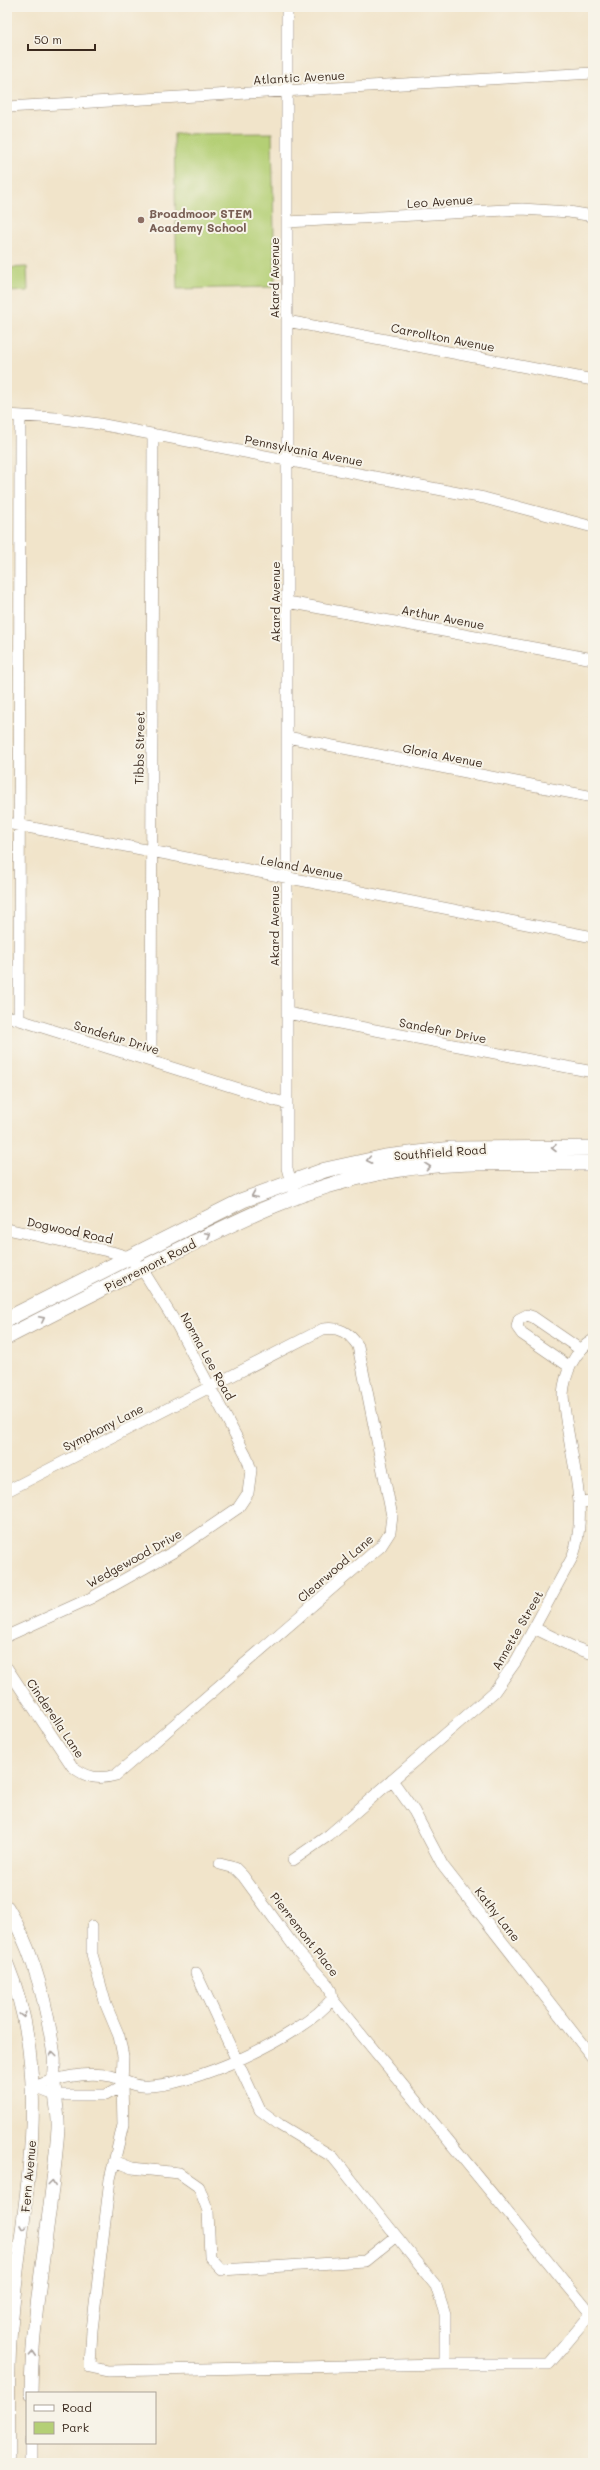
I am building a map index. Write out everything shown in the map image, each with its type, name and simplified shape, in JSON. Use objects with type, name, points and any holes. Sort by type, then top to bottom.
[{"type":"main road","points":[[533,1148],[534,1163]]},
{"type":"main road","name":"Southfield Road","points":[[405,1162],[452,1149],[593,1148]]},
{"type":"main road","name":"Southfield Road","points":[[292,1189],[363,1161],[461,1164],[593,1163]]},
{"type":"main road","name":"Pierremont Road","points":[[7,1319],[243,1200],[292,1189]]},
{"type":"main road","name":"Pierremont Road","points":[[7,1337],[247,1215],[292,1189]]},
{"type":"main road","points":[[85,1280],[94,1293]]},
{"type":"street","name":"Akard Avenue","points":[[287,7],[287,1168],[292,1189]]},
{"type":"street","name":"Atlantic Avenue","points":[[7,107],[593,73]]},
{"type":"street","name":"Leo Avenue","points":[[287,222],[522,209],[568,212],[593,216]]},
{"type":"street","name":"Carrollton Avenue","points":[[287,321],[593,380]]},
{"type":"street","name":"Pennsylvania Avenue","points":[[7,415],[78,421],[153,434],[484,498],[593,527]]},
{"type":"street","points":[[19,1020],[20,416]]},
{"type":"street","name":"Tibbs Street","points":[[151,1061],[153,434]]},
{"type":"street","name":"Arthur Avenue","points":[[288,602],[593,659]]},
{"type":"street","name":"Gloria Avenue","points":[[287,737],[593,797]]},
{"type":"street","name":"Leland Avenue","points":[[7,823],[593,937]]},
{"type":"street","name":"Sandefur Drive","points":[[287,1012],[593,1072]]},
{"type":"street","name":"Sandefur Drive","points":[[7,1016],[287,1104]]},
{"type":"street","name":"Dogwood Road","points":[[7,1230],[112,1252],[128,1257]]},
{"type":"street","name":"Norma Lee Road","points":[[128,1257],[142,1269],[177,1325],[211,1386],[246,1455],[251,1476]]},
{"type":"street","points":[[570,1367],[522,1334],[517,1327],[519,1319],[527,1315],[533,1317],[581,1350]]},
{"type":"street","name":"Clearwood Lane","points":[[89,1777],[106,1778],[120,1772],[381,1546],[392,1527],[392,1516],[358,1346],[350,1335],[342,1330],[323,1329],[211,1386]]},
{"type":"street","name":"Annette Street","points":[[293,1860],[328,1835],[494,1692],[510,1672],[573,1556],[580,1524],[579,1502],[564,1408],[564,1386],[570,1367],[581,1350],[593,1340]]},
{"type":"street","name":"Symphony Lane","points":[[7,1491],[211,1386]]},
{"type":"street","name":"Wedgewood Drive","points":[[7,1636],[90,1598],[195,1539],[242,1503],[248,1493],[251,1476]]},
{"type":"street","points":[[579,1502],[593,1501]]},
{"type":"street","points":[[534,1628],[573,1647],[593,1654]]},
{"type":"street","name":"Cinderella Lane","points":[[7,1668],[72,1766],[89,1777]]},
{"type":"street","name":"Kathy Lane","points":[[392,1780],[414,1811],[443,1866],[593,2058]]},
{"type":"street","name":"Pierremont Place","points":[[220,1864],[235,1868],[255,1891],[300,1953],[327,1984],[331,1991],[332,1999],[590,2314],[548,2364],[445,2364]]},
{"type":"street","name":"Fern Avenue","points":[[7,1907],[20,1932],[48,2011],[54,2057],[54,2079],[58,2127],[33,2337],[31,2392]]},
{"type":"street","points":[[92,1926],[92,1954],[106,2005],[119,2036],[123,2056],[123,2125],[110,2179],[94,2315],[90,2368],[108,2371],[445,2364],[445,2314],[436,2286],[333,2157],[280,2125],[260,2110],[196,1973]]},
{"type":"street","name":"Fern Avenue","points":[[7,1964],[25,2023],[34,2087],[30,2173],[11,2327],[8,2369],[9,2463]]},
{"type":"street","points":[[34,2087],[54,2079],[112,2076],[122,2082],[143,2086],[173,2083],[207,2073],[237,2060],[292,2032],[325,2009],[332,1999]]},
{"type":"street","points":[[34,2087],[55,2095],[106,2095],[118,2090],[122,2082]]},
{"type":"street","points":[[114,2162],[132,2168],[179,2173],[199,2187],[208,2211],[210,2257],[222,2270],[365,2261],[396,2236]]},
{"type":"street","points":[[30,2463],[31,2444]]},
{"type":"green space","points":[[272,133],[275,287],[177,289],[174,134]]},
{"type":"green space","points":[[27,267],[28,291],[7,292],[7,268]]},
{"type":"place","name":"Broadmoor STEM Academy School","points":[[141,220]]}]
